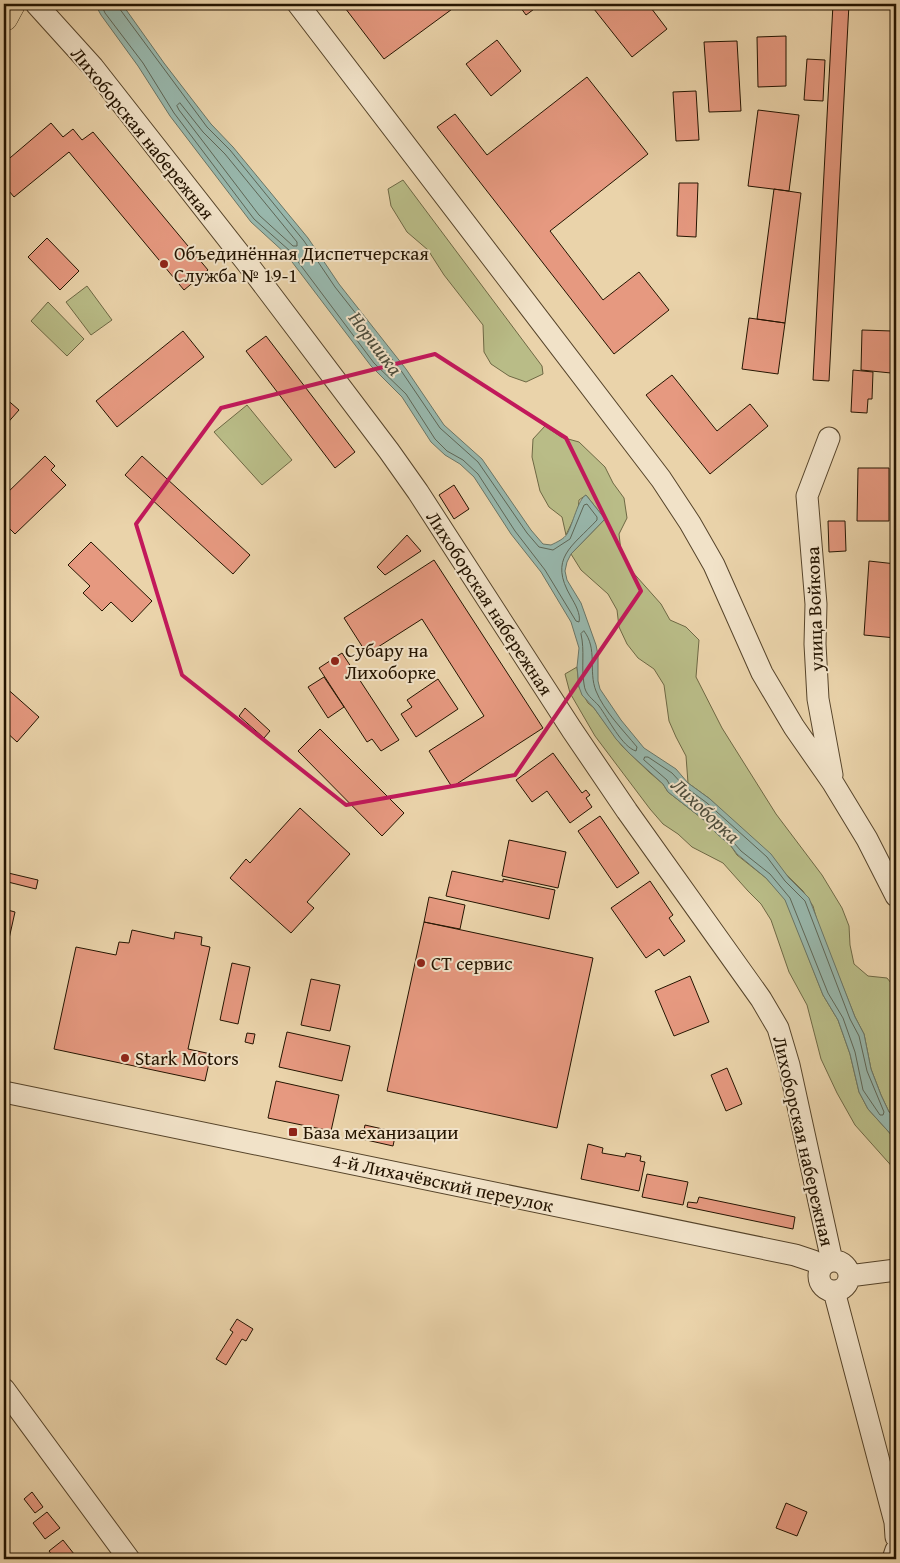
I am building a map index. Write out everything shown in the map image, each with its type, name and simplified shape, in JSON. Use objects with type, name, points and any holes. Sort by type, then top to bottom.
[{"type":"main road","points":[[4,17],[11,4]]},
{"type":"street","name":"Лихоборская набережная","points":[[36,4],[93,68],[250,267],[389,451],[418,492],[627,811],[762,998],[778,1028],[789,1065],[827,1264]]},
{"type":"street","points":[[298,4],[661,479],[690,523],[714,565],[762,673],[794,727],[834,783],[896,896]]},
{"type":"street","name":"улица Войкова","points":[[829,438],[807,496],[816,604],[815,644],[818,700],[834,783]]},
{"type":"street","points":[[794,727],[818,700]]},
{"type":"street","name":"4-й Лихачёвский переулок","points":[[4,1092],[795,1255],[827,1264]]},
{"type":"street","name":"Лихоборская набережная","points":[[849,1276],[842,1263],[827,1264],[819,1272],[820,1283],[834,1291],[895,1522],[896,1537]]},
{"type":"street","points":[[834,1291],[845,1286],[849,1276],[896,1270]]},
{"type":"street","points":[[4,1389],[129,1559]]},
{"type":"street","points":[[893,1559],[896,1550]]},
{"type":"highlighted area","points":[[435,354],[566,438],[641,591],[515,775],[346,805],[182,675],[136,524],[221,408]]},
{"type":"green space","points":[[403,180],[542,366],[543,374],[526,382],[509,376],[491,364],[484,352],[483,325],[444,275],[428,250],[407,232],[391,206],[388,189]]},
{"type":"green space","points":[[87,286],[112,320],[91,335],[66,302]]},
{"type":"green space","points":[[48,302],[84,339],[67,356],[31,321]]},
{"type":"green space","points":[[247,405],[292,460],[262,485],[214,432]]},
{"type":"green space","points":[[545,426],[561,437],[579,442],[605,467],[613,483],[624,498],[627,518],[619,534],[621,551],[629,568],[661,604],[670,620],[686,627],[699,640],[696,677],[722,728],[776,814],[822,875],[842,908],[849,926],[854,964],[868,976],[887,978],[896,989],[896,1034],[891,1042],[896,1052],[896,1117],[889,1112],[881,1095],[871,1069],[864,1034],[855,1017],[818,924],[813,906],[803,891],[710,799],[688,783],[686,756],[669,721],[664,685],[654,669],[638,658],[627,644],[619,627],[617,610],[608,594],[581,570],[571,554],[605,519],[586,495],[579,500],[578,510],[566,535],[562,517],[549,507],[540,491],[532,457],[533,439]]},
{"type":"green space","points":[[577,667],[579,687],[588,703],[594,708],[622,746],[663,784],[668,792],[725,839],[737,855],[766,878],[786,900],[823,995],[838,1020],[850,1054],[859,1092],[868,1109],[896,1140],[896,1171],[855,1125],[837,1093],[821,1059],[807,1005],[789,972],[771,920],[761,904],[723,863],[692,847],[663,824],[650,809],[595,736],[570,693],[565,674]]},
{"type":"water","points":[[95,4],[122,4],[211,124],[233,147],[308,238],[339,284],[406,369],[444,425],[482,459],[531,530],[543,544],[551,545],[566,536],[580,501],[586,495],[605,519],[571,554],[565,571],[567,580],[581,603],[596,645],[600,689],[621,720],[644,748],[676,769],[688,783],[710,799],[771,854],[789,878],[809,898],[855,1017],[864,1034],[871,1069],[881,1095],[889,1112],[896,1117],[896,1140],[868,1109],[859,1092],[850,1054],[838,1020],[823,995],[785,900],[766,878],[737,854],[704,820],[668,792],[663,784],[629,753],[582,695],[579,687],[577,667],[579,648],[571,622],[541,572],[511,534],[474,477],[431,442],[402,397],[371,366],[286,254],[251,222],[170,116]]},
{"type":"building","points":[[342,4],[459,4],[384,59]]},
{"type":"building","points":[[518,4],[541,4],[526,15]]},
{"type":"building","points":[[590,4],[648,4],[667,29],[632,57]]},
{"type":"building","points":[[833,4],[849,4],[829,381],[813,380]]},
{"type":"building","points":[[786,36],[786,86],[758,87],[757,37]]},
{"type":"building","points":[[497,40],[521,71],[491,96],[466,64]]},
{"type":"building","points":[[737,41],[741,111],[709,112],[704,42]]},
{"type":"building","points":[[807,59],[825,60],[823,101],[804,100]]},
{"type":"building","points":[[587,77],[648,154],[550,231],[603,300],[639,272],[669,310],[614,354],[437,127],[455,114],[487,155]]},
{"type":"building","points":[[696,91],[699,140],[676,141],[673,92]]},
{"type":"building","points":[[758,110],[799,115],[789,191],[748,186]]},
{"type":"building","points":[[51,123],[63,137],[73,129],[82,140],[93,132],[208,270],[184,290],[69,152],[14,197],[4,185],[4,163]]},
{"type":"building","points":[[679,183],[698,183],[696,237],[677,236]]},
{"type":"building","points":[[774,189],[801,193],[785,323],[757,319]]},
{"type":"building","points":[[47,238],[79,271],[60,290],[28,257]]},
{"type":"building","points":[[749,318],[785,323],[778,374],[742,369]]},
{"type":"building","points":[[862,330],[892,331],[891,373],[861,370]]},
{"type":"building","points":[[183,331],[204,357],[117,427],[96,401]]},
{"type":"building","points":[[266,336],[355,452],[335,468],[246,351]]},
{"type":"building","points":[[853,370],[873,372],[872,399],[868,399],[867,413],[851,412]]},
{"type":"building","points":[[672,375],[717,431],[750,404],[768,426],[710,474],[646,395]]},
{"type":"building","points":[[4,397],[19,410],[4,427]]},
{"type":"building","points":[[45,456],[55,466],[51,470],[66,485],[15,534],[4,523],[4,496]]},
{"type":"building","points":[[142,456],[250,555],[233,574],[125,475]]},
{"type":"building","points":[[858,468],[889,468],[889,521],[857,521]]},
{"type":"building","points":[[454,485],[469,509],[454,519],[439,495]]},
{"type":"building","points":[[828,521],[845,521],[846,551],[829,552]]},
{"type":"building","points":[[407,535],[421,551],[385,575],[377,567]]},
{"type":"building","points":[[91,542],[152,601],[132,622],[111,602],[102,611],[83,593],[90,586],[68,565]]},
{"type":"building","points":[[434,560],[543,728],[452,787],[429,751],[484,716],[422,619],[367,654],[344,618]]},
{"type":"building","points":[[869,561],[896,564],[896,638],[864,635]]},
{"type":"building","points":[[342,653],[399,740],[381,751],[372,739],[367,742],[319,668]]},
{"type":"building","points":[[324,677],[344,707],[328,718],[308,687]]},
{"type":"building","points":[[438,679],[458,709],[416,737],[401,714],[412,707],[407,700]]},
{"type":"building","points":[[4,686],[39,717],[17,742],[4,730]]},
{"type":"building","points":[[245,708],[270,731],[264,738],[239,716]]},
{"type":"building","points":[[320,729],[404,813],[382,836],[298,751]]},
{"type":"building","points":[[553,753],[582,793],[586,790],[590,795],[586,798],[592,807],[570,823],[547,791],[532,802],[516,780]]},
{"type":"building","points":[[300,808],[350,854],[307,902],[314,908],[291,933],[230,878],[246,859],[250,863]]},
{"type":"building","points":[[600,816],[639,873],[617,888],[578,831]]},
{"type":"building","points":[[509,840],[566,852],[558,888],[502,876]]},
{"type":"building","points":[[452,871],[503,882],[503,879],[555,890],[549,919],[446,896]]},
{"type":"building","points":[[4,872],[38,880],[36,889],[4,881]]},
{"type":"building","points":[[650,881],[673,915],[669,918],[685,941],[664,956],[659,949],[646,958],[611,908]]},
{"type":"building","points":[[429,897],[465,905],[460,929],[424,922]]},
{"type":"building","points":[[4,909],[15,912],[4,961]]},
{"type":"building","points":[[424,922],[593,958],[557,1128],[387,1091]]},
{"type":"building","points":[[132,930],[174,939],[175,932],[202,937],[201,945],[210,947],[188,1049],[211,1054],[205,1081],[54,1049],[76,947],[116,955],[119,942],[129,943]]},
{"type":"building","points":[[232,963],[250,967],[238,1024],[220,1020]]},
{"type":"building","points":[[690,976],[709,1022],[674,1036],[655,991]]},
{"type":"building","points":[[311,979],[340,985],[330,1031],[301,1025]]},
{"type":"building","points":[[287,1032],[350,1046],[342,1081],[279,1067]]},
{"type":"building","points":[[247,1033],[255,1034],[253,1044],[245,1042]]},
{"type":"building","points":[[727,1068],[742,1104],[726,1111],[711,1075]]},
{"type":"building","points":[[276,1081],[339,1095],[331,1131],[268,1118]]},
{"type":"building","points":[[365,1125],[396,1132],[393,1146],[362,1139]]},
{"type":"building","points":[[588,1144],[603,1148],[602,1153],[625,1157],[626,1153],[641,1156],[640,1161],[645,1162],[639,1191],[581,1179]]},
{"type":"building","points":[[647,1174],[688,1182],[683,1205],[642,1197]]},
{"type":"building","points":[[699,1197],[795,1217],[793,1229],[687,1207],[688,1202],[697,1203]]},
{"type":"building","points":[[237,1319],[253,1329],[246,1341],[242,1339],[226,1365],[216,1359],[233,1332],[230,1330]]},
{"type":"building","points":[[32,1492],[43,1507],[35,1513],[24,1499]]},
{"type":"building","points":[[786,1503],[807,1512],[797,1536],[776,1528]]},
{"type":"building","points":[[47,1512],[60,1528],[45,1539],[33,1523]]},
{"type":"building","points":[[63,1540],[78,1559],[55,1559],[49,1551]]},
{"type":"place","name":"Объединённая Диспетчерская Служба № 19-1","points":[[164,264]]},
{"type":"place","name":"Субару на Лихоборке","points":[[335,661]]},
{"type":"place","name":"СТ сервис","points":[[421,963]]},
{"type":"place","name":"Stark Motors","points":[[125,1058]]},
{"type":"place","name":"База механизации","points":[[293,1132]]},
{"type":"water label","name":"Норишка","points":[[376,343]]},
{"type":"water label","name":"Лихоборка","points":[[706,810]]}]
